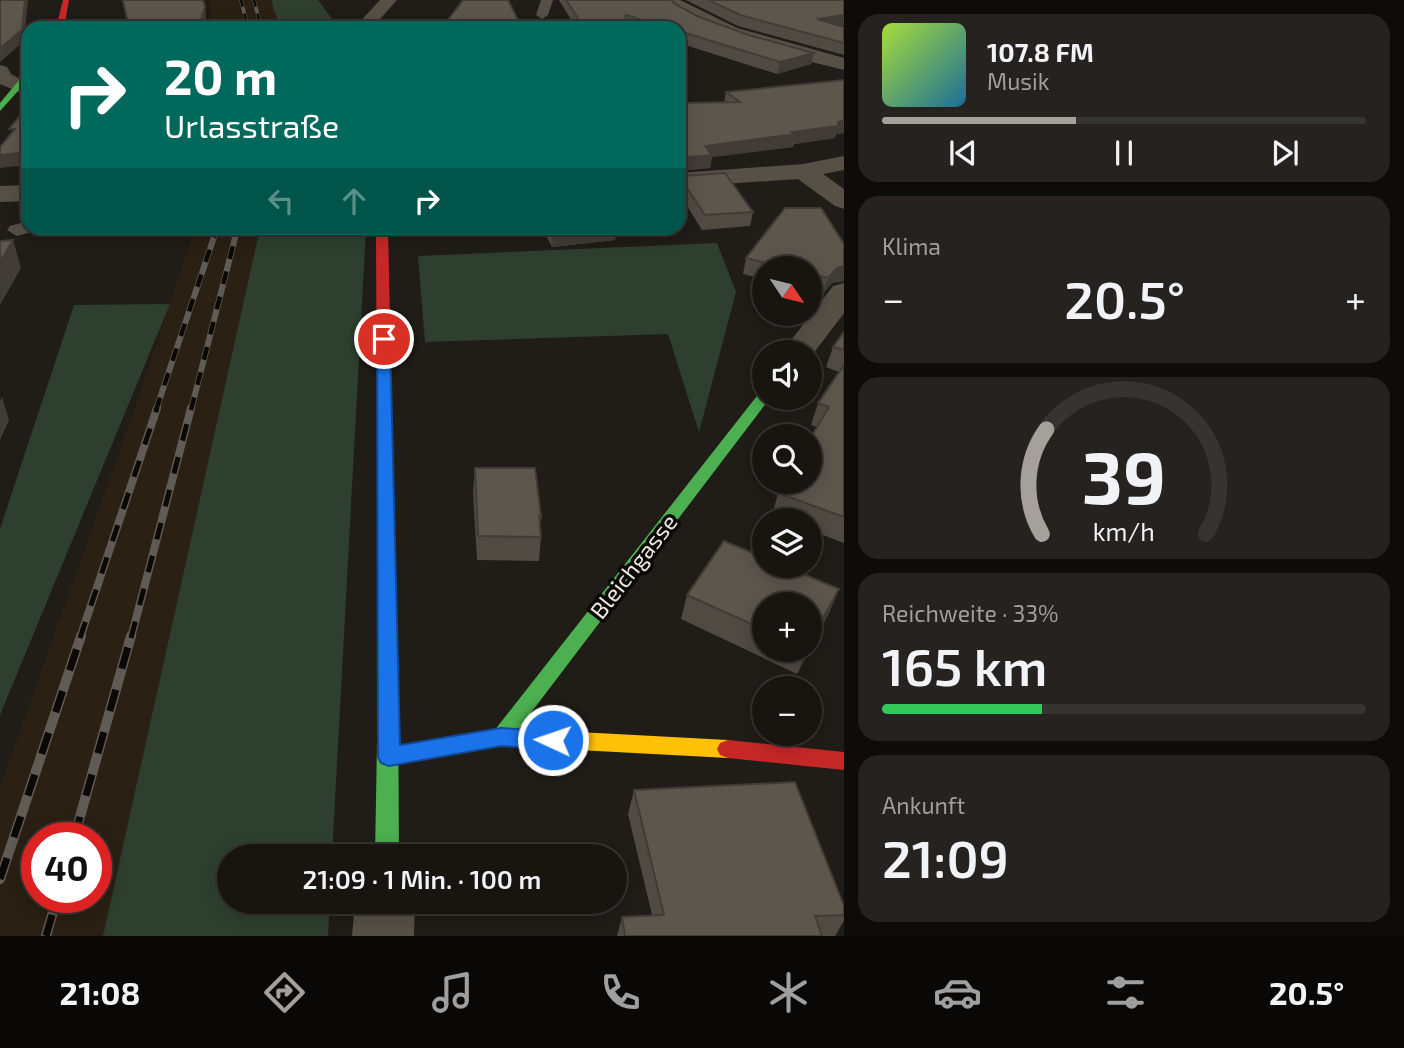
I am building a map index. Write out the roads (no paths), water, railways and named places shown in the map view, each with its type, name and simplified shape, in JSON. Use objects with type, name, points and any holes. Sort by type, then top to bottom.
[{"type":"street","points":[[62,21],[66,0]]},
{"type":"street","points":[[370,21],[389,0]]},
{"type":"street","points":[[670,1],[708,0]]},
{"type":"street","points":[[670,1],[722,28],[844,64]]},
{"type":"street","points":[[0,71],[2,77],[21,80]]},
{"type":"street","points":[[0,108],[21,84]]},
{"type":"street","points":[[686,179],[803,171],[844,163]]},
{"type":"street","points":[[803,171],[844,201]]},
{"type":"street","points":[[0,194],[21,193]]},
{"type":"street","points":[[382,235],[389,757],[387,844]]},
{"type":"street","points":[[807,340],[844,292]]},
{"type":"street","name":"Bleichgasse","points":[[501,737],[753,410]]},
{"type":"street","points":[[389,757],[501,737],[736,748],[844,761]]},
{"type":"street","points":[[383,936],[384,914]]},
{"type":"lane","points":[[542,15],[547,0]]},
{"type":"railway","points":[[241,0],[246,21]]},
{"type":"railway","points":[[254,0],[259,21]]},
{"type":"railway","points":[[156,410],[215,235]]},
{"type":"railway","points":[[191,410],[236,235]]},
{"type":"railway","points":[[80,638],[157,408]]},
{"type":"railway","points":[[131,638],[191,408]]},
{"type":"railway","points":[[0,879],[81,636]]},
{"type":"railway","points":[[79,822],[131,636]]},
{"type":"railway","points":[[46,936],[53,913]]}]
